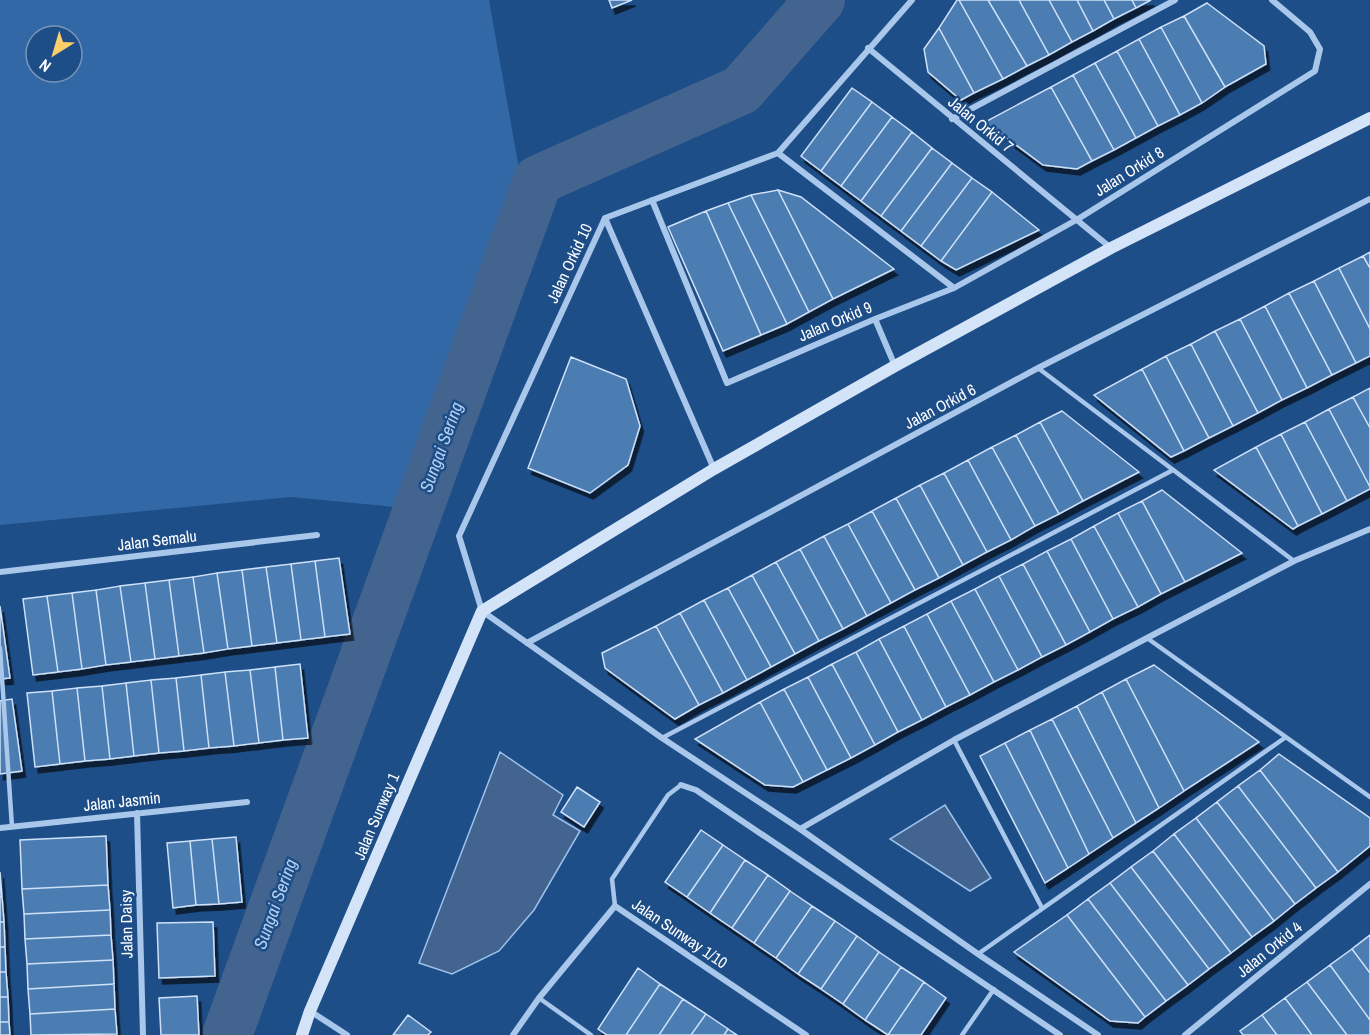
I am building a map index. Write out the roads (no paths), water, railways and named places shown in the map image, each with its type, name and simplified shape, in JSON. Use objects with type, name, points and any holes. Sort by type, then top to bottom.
[{"type":"street","name":"Jalan Orkid 10","points":[[482,611],[459,536],[605,218],[778,153],[912,0]]},
{"type":"street","points":[[952,118],[1175,0]]},
{"type":"street","name":"Jalan Orkid 8","points":[[954,288],[1078,219],[1315,71],[1320,49],[1310,32],[1272,0]]},
{"type":"street","name":"Jalan Orkid 7","points":[[868,48],[1111,248]]},
{"type":"street","points":[[1098,1035],[800,829],[662,738],[482,611],[714,469],[895,366],[1111,248],[1370,118]]},
{"type":"street","points":[[778,153],[954,288]]},
{"type":"street","name":"Jalan Orkid 6","points":[[527,643],[1038,368],[1370,199]]},
{"type":"street","name":"Jalan Orkid 9","points":[[652,200],[727,383],[875,319],[954,288]]},
{"type":"street","points":[[605,218],[714,469]]},
{"type":"street","points":[[875,319],[895,366]]},
{"type":"street","points":[[800,829],[954,740],[1147,638],[1294,561],[1370,529]]},
{"type":"street","name":"Jalan Semalu","points":[[0,572],[317,535]]},
{"type":"street","name":"Jalan Sunway 1","points":[[302,1035],[310,1011],[482,611]]},
{"type":"street","points":[[681,785],[696,789],[1060,1035]]},
{"type":"street","name":"Jalan Jasmin","points":[[0,828],[247,802]]},
{"type":"street","name":"Jalan Daisy","points":[[137,813],[143,1035]]},
{"type":"street","name":"Jalan Orkid 4","points":[[1185,1035],[1370,884]]},
{"type":"street","name":"Jalan Sunway 1/10","points":[[513,1035],[539,998],[615,906],[806,1035]]},
{"type":"street","points":[[310,1011],[347,1035]]},
{"type":"lane","points":[[1038,368],[1294,561]]},
{"type":"lane","points":[[662,738],[1173,470]]},
{"type":"lane","points":[[1147,638],[1370,797]]},
{"type":"lane","points":[[0,648],[12,827]]},
{"type":"lane","points":[[978,954],[1286,737]]},
{"type":"lane","points":[[954,740],[1042,908]]},
{"type":"lane","points":[[615,906],[612,879],[668,795],[681,785]]},
{"type":"lane","points":[[962,1035],[994,989]]},
{"type":"lane","points":[[539,998],[591,1035]]},
{"type":"waterway","name":"Sungai Sering","points":[[227,1035],[538,180],[741,90],[820,0]]}]
